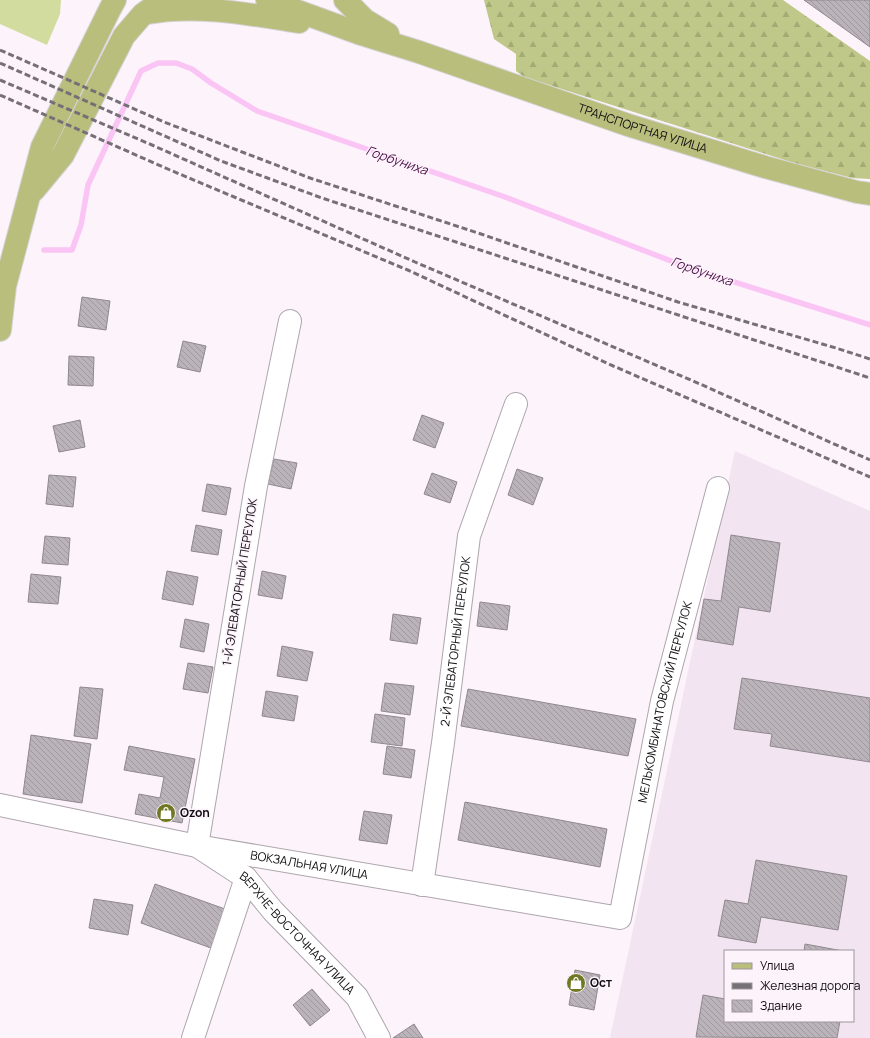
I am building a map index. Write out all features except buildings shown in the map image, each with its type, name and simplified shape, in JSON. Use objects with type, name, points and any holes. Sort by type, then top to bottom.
[{"type":"main road","points":[[29,196],[63,155],[124,36],[144,14],[163,0]]},
{"type":"main road","points":[[267,0],[358,33],[419,52]]},
{"type":"main road","points":[[345,0],[365,20],[419,52]]},
{"type":"main road","points":[[0,330],[4,286],[42,147],[111,3]]},
{"type":"main road","points":[[144,14],[175,9],[208,10],[306,23],[358,33]]},
{"type":"main road","name":"ТРАНСПОРТНАЯ УЛИЦА","points":[[419,52],[628,125],[765,167],[857,192],[870,194]]},
{"type":"street","name":"1-Й ЭЛЕВАТОРНЫЙ ПЕРЕУЛОК","points":[[197,846],[256,486],[290,321]]},
{"type":"street","name":"2-Й ЭЛЕВАТОРНЫЙ ПЕРЕУЛОК","points":[[422,885],[443,743],[469,536],[516,404]]},
{"type":"street","name":"МЕЛЬКОМБИНАТОВСКИЙ ПЕРЕУЛОК","points":[[620,918],[662,701],[718,488]]},
{"type":"street","name":"ВОКЗАЛЬНАЯ УЛИЦА","points":[[0,805],[197,846],[620,918]]},
{"type":"street","name":"ВЕРХНЕ-ВОСТОЧНАЯ УЛИЦА","points":[[197,846],[246,878],[273,911],[357,997],[379,1038]]},
{"type":"street","points":[[193,1038],[246,878]]},
{"type":"shaded area","points":[[735,451],[870,511],[870,1038],[610,1038]]},
{"type":"green space","points":[[0,0],[61,0],[60,14],[47,45],[0,24]]},
{"type":"green space","points":[[484,0],[783,0],[870,61],[870,179],[852,178],[794,163],[524,77],[516,71],[516,54],[494,39]]},
{"type":"waterway","name":"Горбуниха","points":[[44,250],[72,250],[81,225],[88,185],[141,71],[158,63],[176,63],[192,69],[211,83],[257,111],[505,197],[684,266],[870,325]]},
{"type":"railway","points":[[0,50],[164,122],[310,178],[481,234],[678,302],[870,359]]},
{"type":"railway","points":[[0,63],[221,161],[322,198],[870,378]]},
{"type":"railway","points":[[0,80],[152,145],[415,262],[700,384],[870,460]]},
{"type":"railway","points":[[0,95],[170,170],[410,271],[611,365],[870,477]]},
{"type":"place","name":"Ozon","points":[[166,813]]},
{"type":"place","name":"Ост","points":[[576,983]]}]
